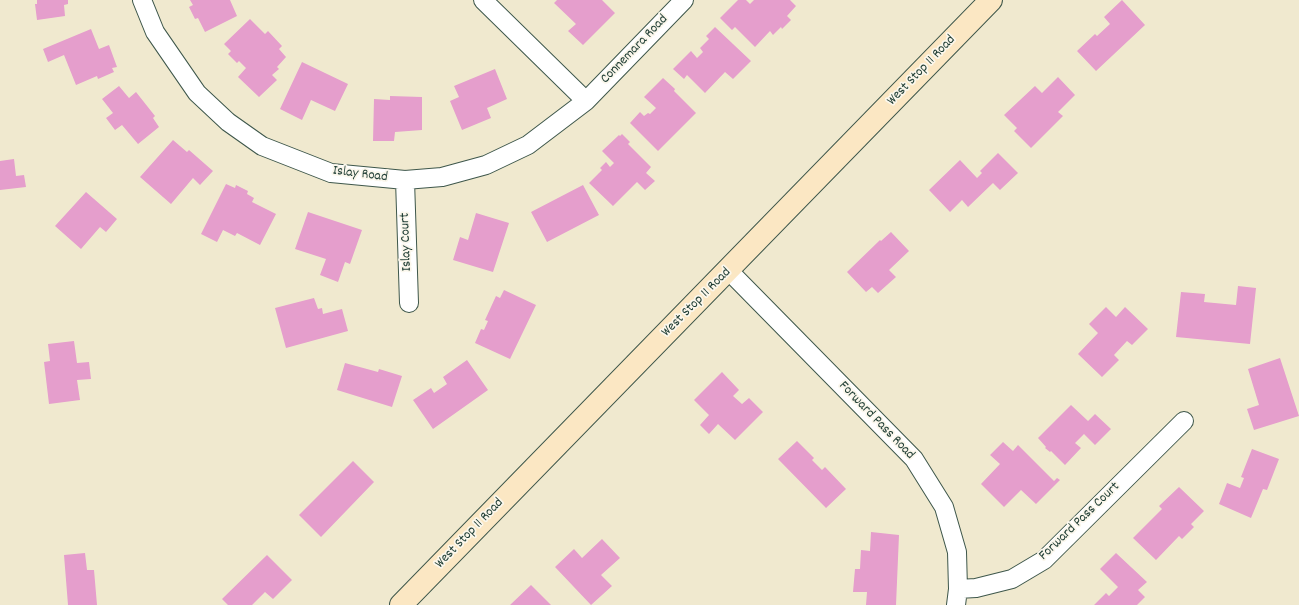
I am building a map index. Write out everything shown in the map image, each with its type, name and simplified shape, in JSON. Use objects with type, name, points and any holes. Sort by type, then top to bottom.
[{"type":"main road","name":"West Stop 11 Road","points":[[401,605],[729,271],[991,0]]},
{"type":"street","name":"Islay Road","points":[[142,0],[155,32],[197,93],[228,122],[262,146],[331,173],[404,180],[442,177],[486,165],[528,146],[586,101]]},
{"type":"street","points":[[483,0],[586,101]]},
{"type":"street","name":"Connemara Road","points":[[586,101],[684,0]]},
{"type":"street","name":"Islay Court","points":[[404,180],[409,303]]},
{"type":"street","name":"Forward Pass Road","points":[[729,271],[914,459],[944,507],[957,552],[957,597]]},
{"type":"street","name":"Forward Pass Court","points":[[957,597],[976,588],[1012,579],[1044,560],[1184,421]]},
{"type":"building","points":[[37,0],[68,0],[68,4],[64,5],[65,16],[37,20],[35,4],[37,4]]},
{"type":"building","points":[[190,0],[230,0],[237,16],[205,32],[198,18],[195,19],[189,7],[193,5]]},
{"type":"building","points":[[557,0],[602,0],[615,13],[583,45],[568,31],[576,24],[554,3]]},
{"type":"building","points":[[738,0],[746,0],[750,4],[754,0],[790,0],[796,6],[787,16],[791,20],[782,29],[781,27],[773,35],[770,31],[755,47],[735,27],[732,30],[720,18]]},
{"type":"building","points":[[1122,0],[1145,25],[1096,71],[1077,51],[1095,34],[1097,36],[1110,24],[1104,17]]},
{"type":"building","points":[[250,19],[265,34],[268,31],[282,46],[279,49],[286,57],[277,67],[279,69],[272,75],[277,80],[259,97],[238,77],[246,68],[239,61],[237,63],[228,54],[231,51],[224,44]]},
{"type":"building","points":[[715,27],[751,61],[733,79],[725,72],[705,93],[687,75],[684,79],[673,69],[691,51],[697,58],[703,52],[700,48],[709,39],[706,36]]},
{"type":"building","points":[[91,29],[99,49],[109,45],[117,67],[112,68],[114,72],[98,79],[97,76],[76,85],[64,55],[48,62],[43,49]]},
{"type":"building","points":[[302,62],[348,84],[335,111],[311,100],[302,120],[280,109]]},
{"type":"building","points":[[495,69],[507,99],[487,108],[491,118],[462,130],[450,101],[459,97],[454,86]]},
{"type":"building","points":[[1058,77],[1075,95],[1058,112],[1063,116],[1031,148],[1014,131],[1017,128],[1004,115],[1035,86],[1042,93]]},
{"type":"building","points":[[663,78],[696,113],[658,151],[630,123],[640,112],[644,116],[648,113],[650,114],[656,108],[644,97]]},
{"type":"building","points":[[119,86],[129,98],[136,92],[155,116],[153,118],[159,127],[138,144],[122,125],[115,130],[106,118],[113,113],[102,99]]},
{"type":"building","points":[[390,96],[422,97],[422,130],[395,132],[394,141],[373,141],[374,99],[390,100]]},
{"type":"building","points":[[622,134],[630,142],[628,144],[651,167],[646,173],[655,181],[645,190],[637,182],[613,206],[589,183],[602,170],[600,168],[606,162],[610,167],[614,163],[602,151]]},
{"type":"building","points":[[173,140],[187,152],[189,150],[213,171],[200,185],[193,178],[171,204],[140,177]]},
{"type":"building","points":[[998,153],[1018,173],[1000,190],[993,183],[968,207],[962,200],[950,212],[929,190],[960,160],[977,178],[982,173],[980,171]]},
{"type":"building","points":[[14,159],[16,176],[24,175],[26,187],[0,190],[0,161]]},
{"type":"building","points":[[226,184],[235,188],[236,185],[248,191],[247,194],[254,198],[252,202],[276,214],[260,245],[237,233],[235,236],[223,230],[217,242],[201,234]]},
{"type":"building","points":[[583,185],[599,215],[547,242],[531,212]]},
{"type":"building","points":[[86,192],[117,219],[106,232],[100,227],[81,249],[55,226]]},
{"type":"building","points":[[308,212],[362,230],[350,264],[345,262],[338,282],[320,275],[326,259],[295,249]]},
{"type":"building","points":[[476,213],[509,223],[493,272],[453,260],[460,237],[468,240]]},
{"type":"building","points":[[891,232],[909,251],[889,270],[896,277],[878,293],[872,287],[866,292],[847,272],[880,240],[881,241]]},
{"type":"building","points":[[1238,286],[1256,288],[1250,344],[1176,337],[1181,292],[1205,294],[1204,302],[1236,305]]},
{"type":"building","points":[[504,290],[536,305],[510,359],[475,343],[481,329],[484,330],[488,321],[485,320],[496,296],[500,298]]},
{"type":"building","points":[[314,298],[318,309],[322,308],[323,314],[342,309],[348,331],[286,348],[275,308]]},
{"type":"building","points":[[1106,307],[1116,317],[1125,307],[1148,329],[1132,345],[1127,341],[1114,355],[1119,360],[1102,377],[1078,354],[1098,333],[1089,324]]},
{"type":"building","points":[[74,341],[77,363],[89,362],[91,379],[77,380],[80,400],[49,404],[44,362],[50,361],[48,344]]},
{"type":"building","points":[[1280,358],[1299,416],[1254,430],[1247,409],[1259,405],[1248,369]]},
{"type":"building","points":[[467,360],[488,390],[433,429],[413,400],[431,388],[434,393],[447,384],[443,377]]},
{"type":"building","points":[[345,363],[378,372],[379,369],[402,376],[392,407],[337,390]]},
{"type":"building","points":[[722,372],[739,390],[733,396],[742,404],[749,398],[763,412],[735,440],[718,424],[709,434],[700,425],[709,415],[694,400]]},
{"type":"building","points":[[1071,405],[1088,421],[1095,414],[1111,429],[1095,445],[1084,434],[1075,443],[1081,448],[1065,465],[1051,451],[1050,452],[1045,448],[1046,447],[1038,438]]},
{"type":"building","points":[[797,441],[814,458],[812,460],[822,470],[825,467],[846,489],[826,508],[778,459]]},
{"type":"building","points":[[1003,442],[1013,451],[1018,445],[1054,481],[1057,478],[1060,480],[1036,504],[1021,490],[1004,507],[981,484],[1000,464],[990,455]]},
{"type":"building","points":[[1252,449],[1279,459],[1267,490],[1263,489],[1251,518],[1219,504],[1227,483],[1240,488],[1244,478],[1241,477]]},
{"type":"building","points":[[353,461],[374,482],[321,537],[299,515]]},
{"type":"building","points":[[1179,487],[1204,511],[1191,524],[1194,527],[1182,539],[1179,536],[1156,560],[1133,538],[1162,509],[1159,506]]},
{"type":"building","points":[[871,532],[899,535],[896,605],[866,605],[867,592],[853,592],[855,569],[860,569],[861,550],[870,551]]},
{"type":"building","points":[[602,539],[620,558],[601,575],[612,586],[591,605],[555,567],[574,549],[582,558]]},
{"type":"building","points":[[85,553],[87,570],[94,570],[97,605],[68,605],[64,555]]},
{"type":"building","points":[[1116,553],[1147,582],[1138,590],[1145,597],[1137,605],[1094,605],[1106,593],[1109,596],[1118,587],[1100,569]]},
{"type":"building","points":[[267,555],[292,580],[273,599],[265,592],[252,605],[228,605],[222,599]]},
{"type":"building","points":[[531,585],[551,605],[510,605]]}]
